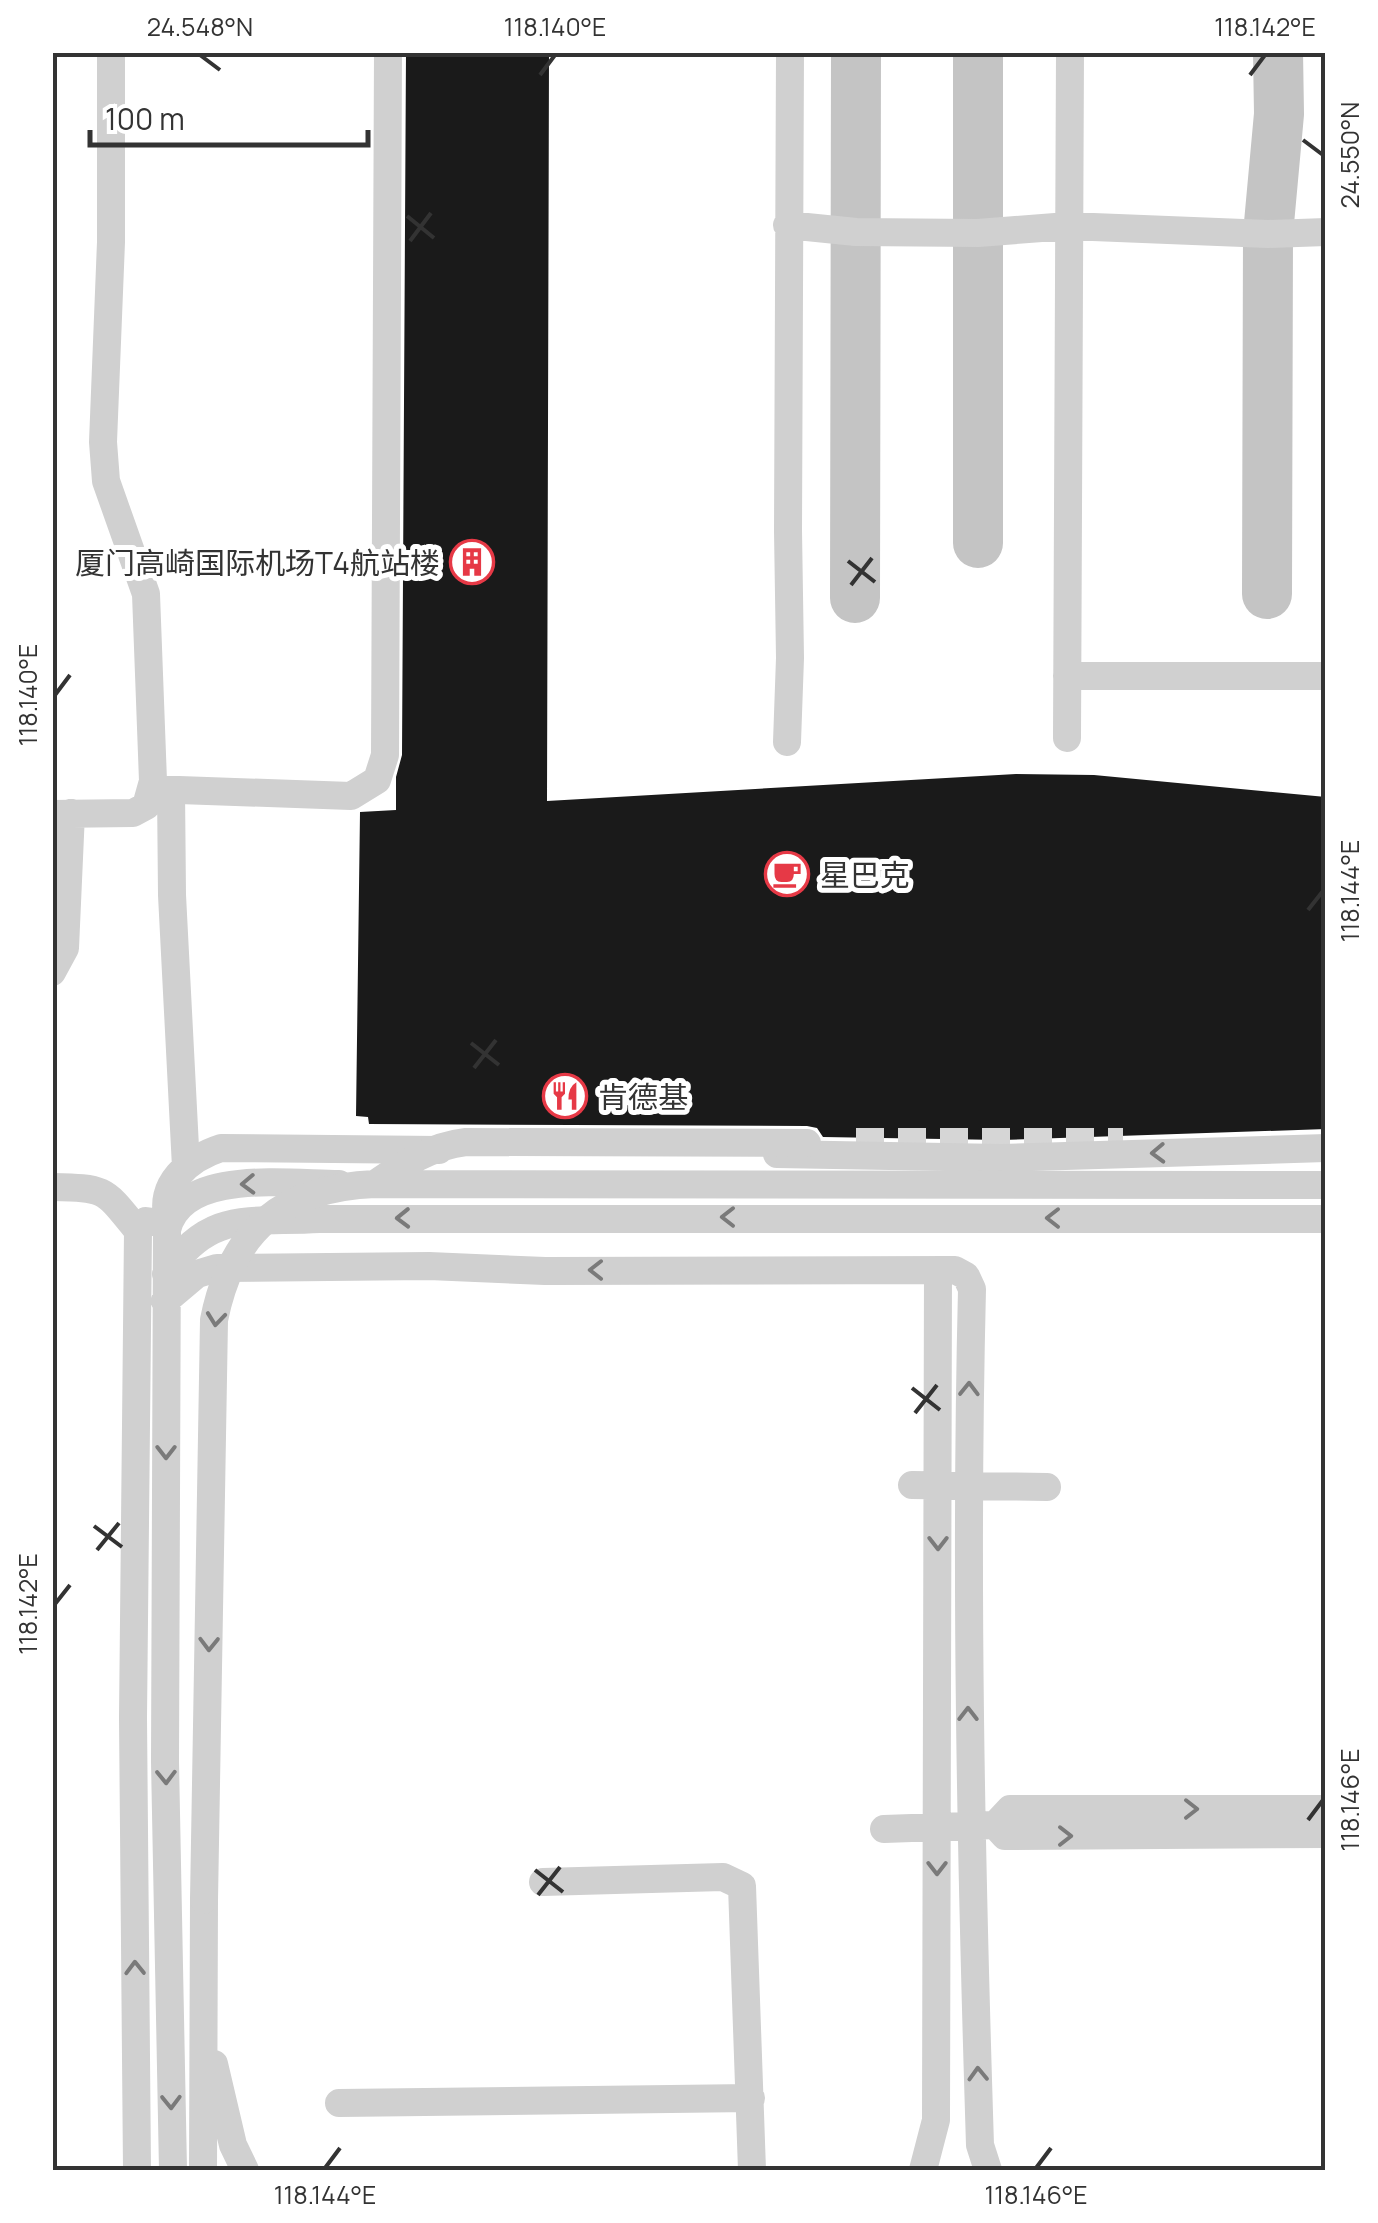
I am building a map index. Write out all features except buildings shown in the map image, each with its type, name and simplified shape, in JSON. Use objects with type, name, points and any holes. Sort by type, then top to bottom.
[{"type":"street","points":[[111,52],[111,242],[103,442],[106,481],[146,594],[153,732],[172,895],[186,1167]]},
{"type":"street","points":[[52,972],[65,948],[62,813],[133,813],[161,790],[351,796],[377,780],[385,756],[388,52]]},
{"type":"street","points":[[788,742],[790,52]]},
{"type":"street","points":[[1067,738],[1070,52]]},
{"type":"street","points":[[788,225],[856,232],[978,233],[1068,226],[1268,234],[1326,232]]},
{"type":"street","points":[[1067,676],[1326,676]]},
{"type":"street","points":[[1219,1141],[1326,1144]]},
{"type":"street","points":[[375,1184],[426,1153],[466,1142],[807,1142]]},
{"type":"street","points":[[172,2170],[165,1762],[166,1197],[186,1167],[210,1152],[237,1147],[1002,1158],[1326,1144]]},
{"type":"street","points":[[168,1222],[178,1205],[198,1193],[252,1184],[1326,1194]]},
{"type":"street","points":[[202,2170],[214,1320],[228,1270],[247,1238],[285,1205],[314,1192],[375,1184],[1326,1185]]},
{"type":"street","points":[[52,1188],[95,1188],[113,1200],[138,1231]]},
{"type":"street","points":[[165,1288],[186,1246],[212,1228],[229,1223],[320,1219],[1326,1219]]},
{"type":"street","points":[[137,2170],[133,1698],[138,1231],[146,1221],[168,1222]]},
{"type":"street","points":[[797,1270],[824,1256],[978,1258]]},
{"type":"street","points":[[165,1288],[217,1268],[399,1266],[546,1271],[938,1270],[961,1272],[970,1281],[967,1484],[983,1826],[980,2144],[988,2170]]},
{"type":"street","points":[[924,2170],[936,2120],[937,1826],[925,1485],[938,1270]]},
{"type":"street","points":[[925,1485],[1047,1486]]},
{"type":"street","points":[[983,1826],[1010,1810],[1326,1809]]},
{"type":"street","points":[[884,1829],[983,1826],[1006,1836],[1326,1834]]},
{"type":"street","points":[[543,1882],[723,1876],[738,1881],[745,1892],[752,2170]]},
{"type":"street","points":[[204,2019],[233,2144],[246,2170]]},
{"type":"street","points":[[339,2103],[751,2098]]},
{"type":"taxiway","points":[[855,598],[856,52]]},
{"type":"taxiway","points":[[978,52],[978,543]]},
{"type":"taxiway","points":[[1267,594],[1268,234],[1279,114],[1278,52]]},
{"type":"tunnel","points":[[856,1142],[1123,1142]]},
{"type":"place","name":"厦门高崎国际机场T4航站楼","points":[[472,562]]},
{"type":"place","name":"星巴克","points":[[787,874]]},
{"type":"place","name":"肯德基","points":[[565,1096]]}]
